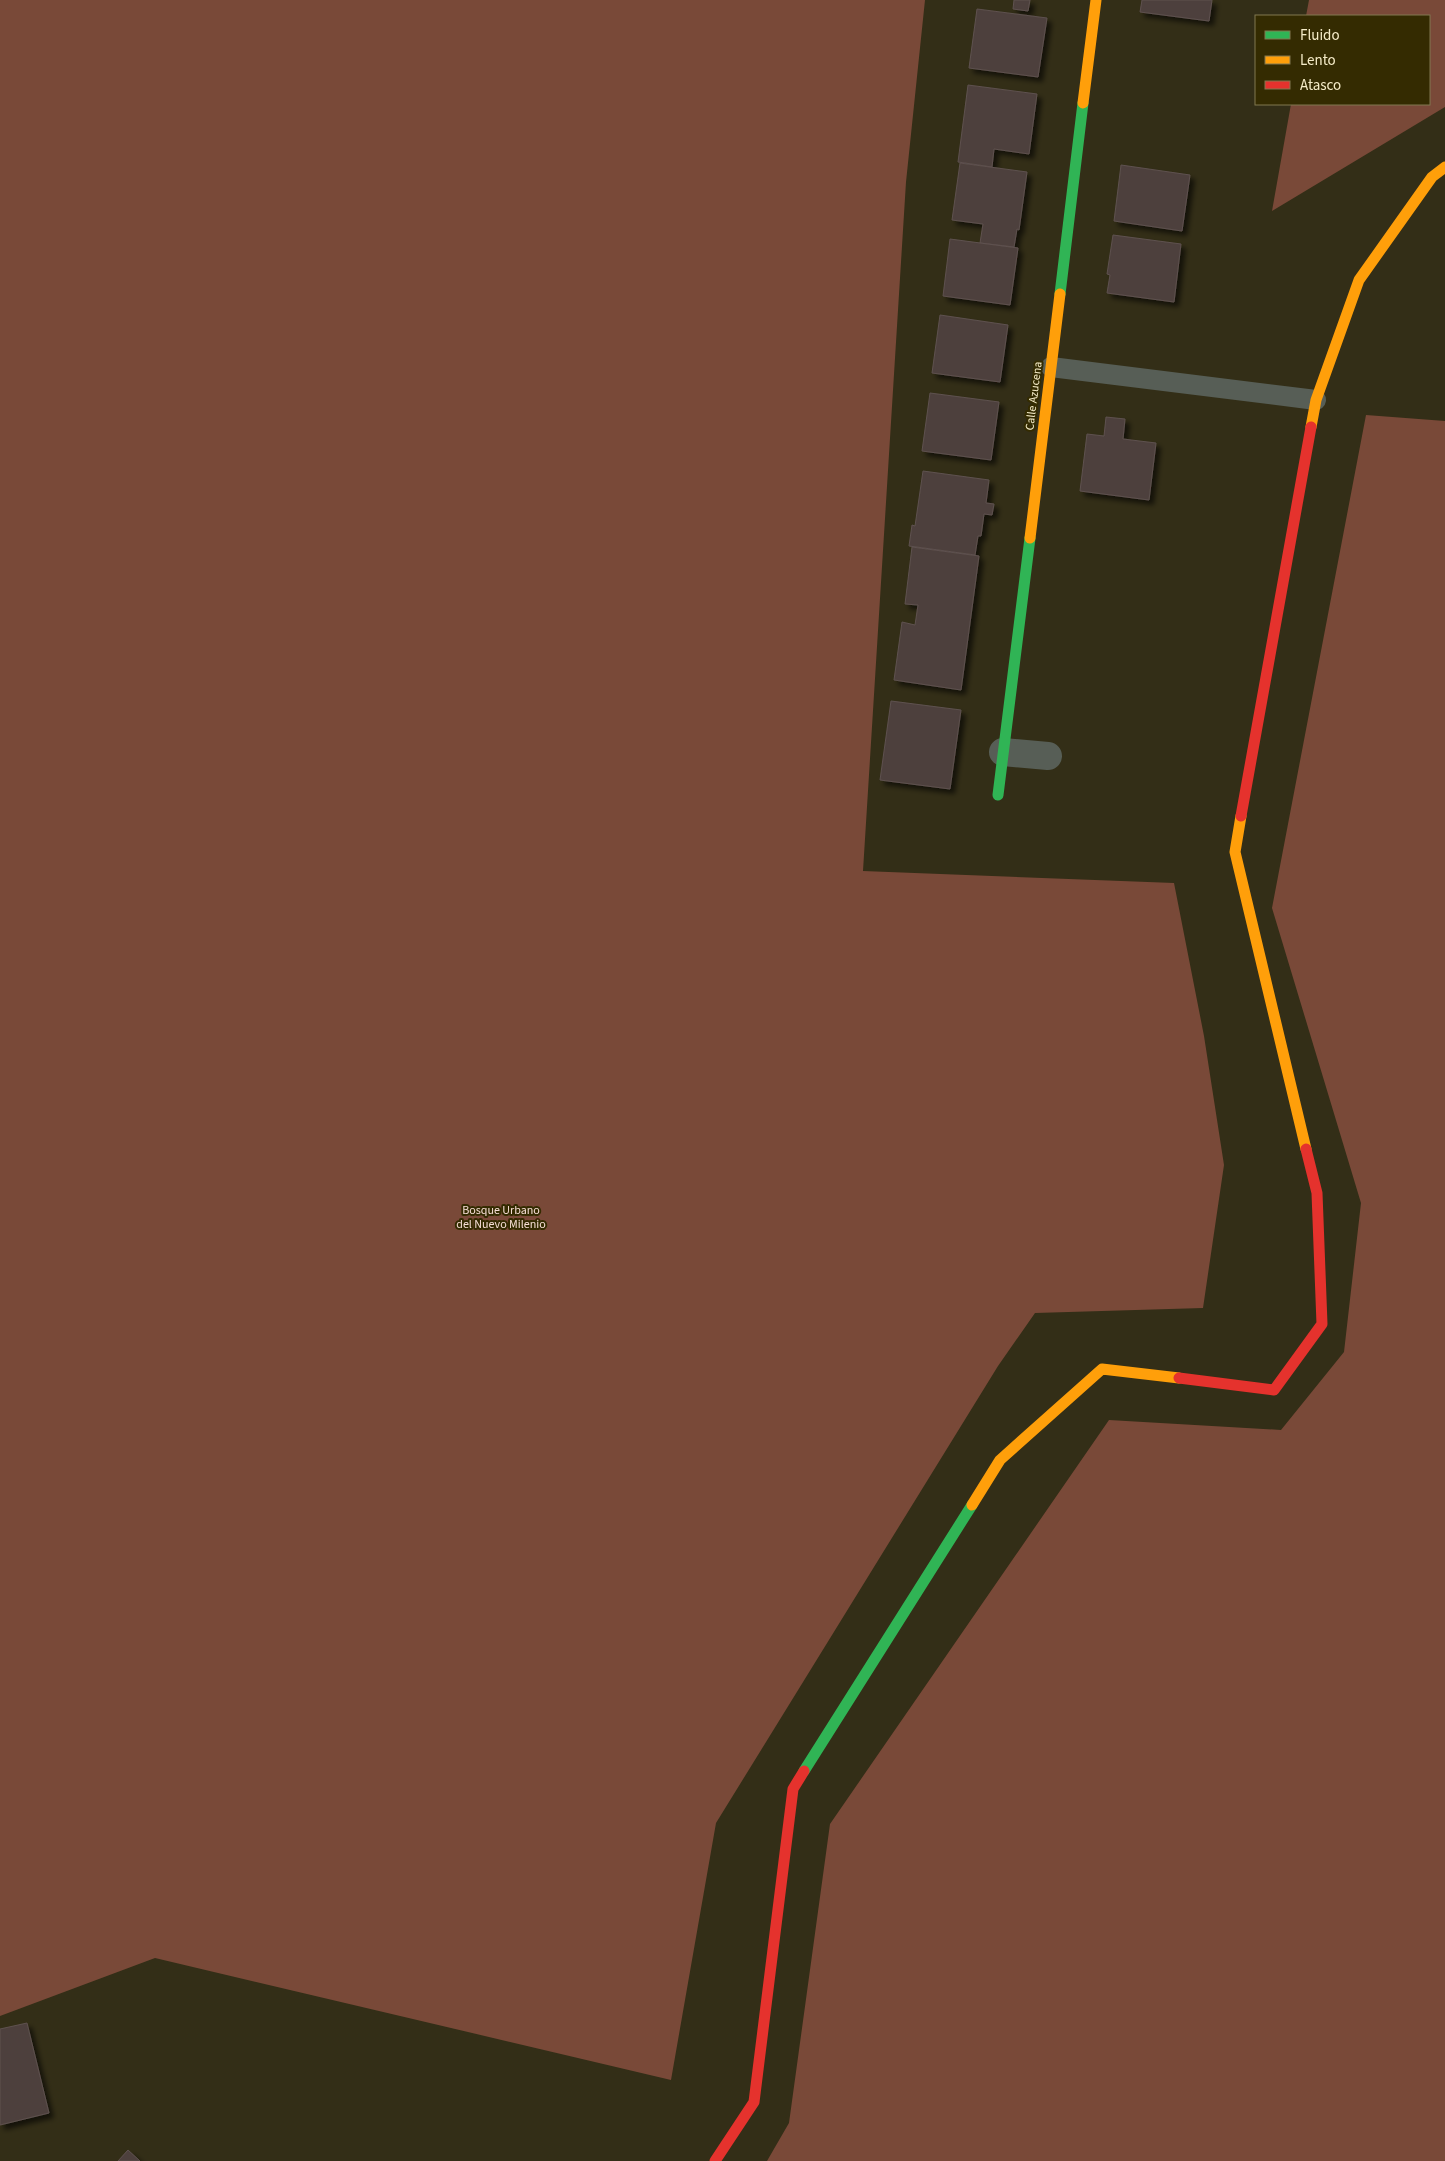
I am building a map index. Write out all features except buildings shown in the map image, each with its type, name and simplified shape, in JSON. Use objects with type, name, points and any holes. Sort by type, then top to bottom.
[{"type":"street","name":"Calle Azucena","points":[[998,795],[1096,0]]},
{"type":"street","points":[[715,2161],[754,2102],[793,1790],[1000,1460],[1102,1369],[1274,1390],[1322,1324],[1317,1193],[1235,852],[1316,400],[1359,280],[1432,177],[1445,167]]},
{"type":"street","points":[[1003,752],[1048,756]]},
{"type":"lane","points":[[1051,368],[1316,400]]},
{"type":"green space","name":"Bosque Urbano del Nuevo Milenio","points":[[0,0],[925,0],[906,182],[863,871],[1174,883],[1204,1036],[1224,1165],[1203,1308],[1035,1313],[998,1366],[716,1823],[671,2080],[155,1958],[0,2016]]},
{"type":"green space","points":[[1309,0],[1445,0],[1445,107],[1272,211],[1291,105],[1430,105],[1430,15],[1306,15]]},
{"type":"green space","points":[[1366,415],[1445,421],[1445,2161],[767,2161],[789,2123],[830,1824],[1109,1420],[1281,1430],[1344,1352],[1361,1203],[1272,908]]},
{"type":"traffic: fast","points":[[1060,294],[1083,103]]},
{"type":"traffic: fast","points":[[998,795],[1030,538]]},
{"type":"traffic: fast","points":[[804,1771],[972,1505]]},
{"type":"traffic: slow","points":[[1083,103],[1096,0]]},
{"type":"traffic: slow","points":[[1311,427],[1316,400],[1359,280],[1432,177],[1445,167]]},
{"type":"traffic: slow","points":[[1030,538],[1060,294]]},
{"type":"traffic: slow","points":[[1241,816],[1235,852],[1306,1149]]},
{"type":"traffic: slow","points":[[972,1505],[1000,1460],[1102,1369],[1179,1378]]},
{"type":"traffic: jam","points":[[1241,816],[1311,427]]},
{"type":"traffic: jam","points":[[1179,1378],[1274,1390],[1322,1324],[1317,1193],[1306,1149]]},
{"type":"traffic: jam","points":[[715,2161],[754,2102],[793,1789],[804,1771]]}]
